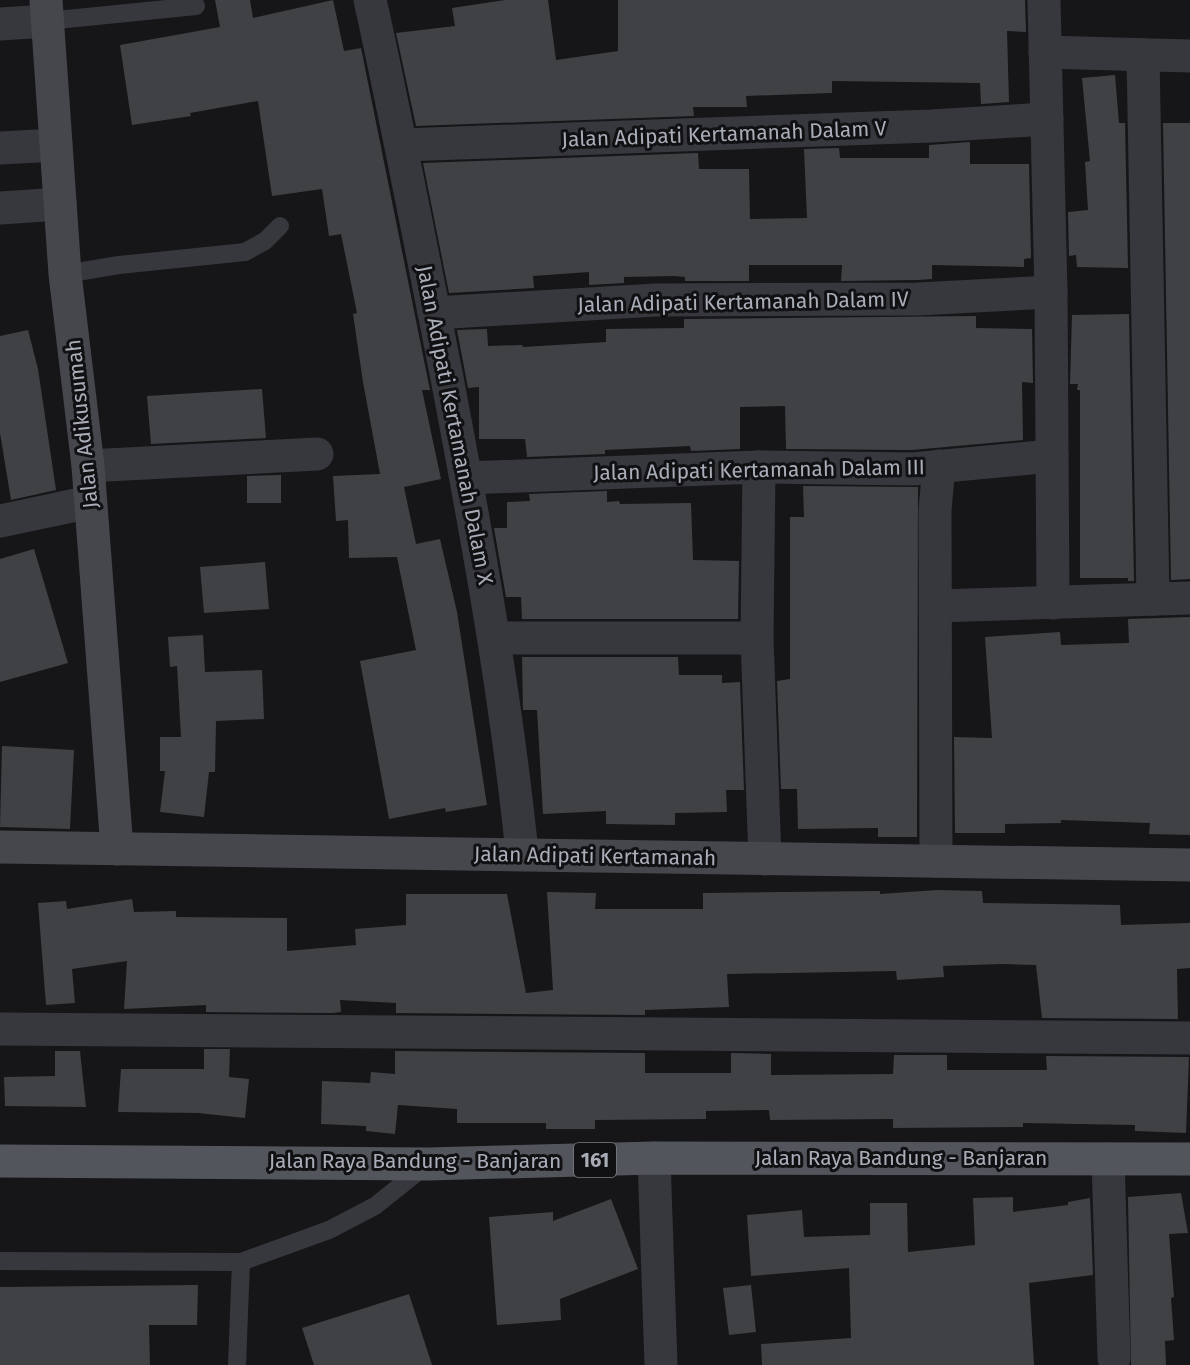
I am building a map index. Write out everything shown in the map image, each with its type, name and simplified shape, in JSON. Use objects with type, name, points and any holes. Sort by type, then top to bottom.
[{"type":"main road","name":"Jalan Adikusumah","points":[[46,11],[65,274],[88,466],[117,849]]},
{"type":"main road","name":"Jalan Adipati Kertamanah","points":[[0,847],[1190,865]]},
{"type":"main road","name":"Jalan Raya Bandung - Banjaran","points":[[0,1161],[428,1164],[654,1158],[1190,1159]]},
{"type":"street","name":"Jalan Adipati Kertamanah Dalam X","points":[[370,0],[402,145],[466,478],[494,638],[522,854]]},
{"type":"street","points":[[1044,0],[1051,292],[1053,603]]},
{"type":"street","points":[[0,24],[46,11]]},
{"type":"street","points":[[1045,52],[1190,56]]},
{"type":"street","points":[[1143,55],[1153,598]]},
{"type":"street","name":"Jalan Adipati Kertamanah Dalam V","points":[[402,145],[931,126],[1047,119]]},
{"type":"street","points":[[0,148],[56,145]]},
{"type":"street","points":[[0,208],[60,204]]},
{"type":"street","name":"Jalan Adipati Kertamanah Dalam IV","points":[[434,313],[656,300],[918,299],[1051,292]]},
{"type":"street","points":[[88,466],[317,454]]},
{"type":"street","name":"Jalan Adipati Kertamanah Dalam III","points":[[466,478],[759,467],[913,469],[1052,456]]},
{"type":"street","points":[[936,861],[935,510],[939,466]]},
{"type":"street","points":[[759,467],[757,638],[765,860]]},
{"type":"street","points":[[0,520],[90,502]]},
{"type":"street","points":[[936,606],[1190,598]]},
{"type":"street","points":[[494,638],[757,638]]},
{"type":"street","points":[[0,1029],[1190,1038]]},
{"type":"street","points":[[654,1158],[661,1365]]},
{"type":"street","points":[[1108,1159],[1114,1358]]},
{"type":"lane","points":[[46,11],[196,6]]},
{"type":"lane","points":[[65,274],[245,252],[265,241],[280,226]]},
{"type":"lane","points":[[0,1261],[241,1262],[329,1230],[375,1206],[428,1164]]},
{"type":"lane","points":[[237,1365],[241,1262]]},
{"type":"building","points":[[215,0],[250,0],[253,18],[333,0],[344,51],[361,48],[430,390],[422,390],[441,479],[404,487],[416,544],[440,539],[457,612],[487,805],[446,812],[445,808],[389,819],[360,661],[416,650],[397,557],[349,558],[348,520],[336,521],[333,476],[380,474],[353,314],[357,313],[341,234],[329,236],[322,189],[272,196],[258,101],[190,113],[191,116],[132,125],[120,45],[220,27]]},
{"type":"building","points":[[505,0],[548,0],[556,60],[618,51],[618,0],[1025,0],[1026,32],[1007,31],[1009,102],[981,104],[980,83],[832,81],[832,93],[746,96],[747,107],[693,107],[694,116],[416,126],[396,33],[455,26],[452,8]]},
{"type":"building","points":[[1115,75],[1119,123],[1125,123],[1128,268],[1077,267],[1076,255],[1069,256],[1068,212],[1088,210],[1085,162],[1090,161],[1082,78]]},
{"type":"building","points":[[1163,123],[1190,123],[1190,579],[1171,580]]},
{"type":"building","points":[[970,142],[970,164],[1029,164],[1031,258],[1024,259],[1024,267],[932,265],[932,279],[841,281],[842,265],[749,265],[749,281],[685,281],[685,277],[674,276],[624,277],[624,283],[589,285],[589,272],[533,276],[534,288],[449,293],[423,163],[698,153],[699,169],[749,169],[750,219],[807,218],[804,149],[839,148],[840,158],[929,158],[929,145]]},
{"type":"building","points":[[1129,314],[1134,581],[1128,581],[1128,578],[1080,578],[1080,390],[1077,390],[1078,384],[1070,384],[1072,315]]},
{"type":"building","points":[[976,316],[976,328],[1032,329],[1033,383],[1022,382],[1023,440],[912,450],[786,449],[785,406],[740,407],[740,449],[691,451],[690,446],[605,450],[605,454],[527,457],[525,439],[479,439],[479,387],[468,388],[457,330],[487,329],[488,346],[522,345],[523,347],[606,342],[606,329],[684,328],[684,319]]},
{"type":"building","points":[[28,330],[38,369],[56,490],[11,500],[0,433],[0,336]]},
{"type":"building","points":[[262,389],[266,438],[151,444],[147,396]]},
{"type":"building","points":[[281,475],[281,503],[247,503],[247,476]]},
{"type":"building","points":[[803,486],[918,487],[917,837],[878,837],[878,828],[798,829],[797,789],[781,789],[777,681],[790,679],[790,517],[804,517]]},
{"type":"building","points":[[607,491],[607,502],[619,501],[620,504],[691,503],[693,560],[739,561],[738,619],[522,619],[521,597],[506,597],[494,528],[507,528],[507,502],[530,501],[529,494]]},
{"type":"building","points":[[34,549],[68,663],[0,682],[0,559]]},
{"type":"building","points":[[265,562],[269,609],[204,613],[200,567]]},
{"type":"building","points":[[1190,617],[1190,835],[1149,834],[1150,823],[1061,820],[1061,823],[1005,824],[1005,833],[955,833],[954,737],[992,738],[985,637],[1060,632],[1061,645],[1129,643],[1128,619]]},
{"type":"building","points":[[203,635],[205,672],[262,670],[264,719],[216,721],[215,772],[209,772],[204,817],[160,812],[165,771],[160,771],[160,737],[181,737],[177,666],[170,667],[168,637]]},
{"type":"building","points":[[522,657],[678,657],[679,675],[722,675],[722,683],[740,682],[744,790],[726,790],[727,812],[675,813],[675,825],[606,824],[606,811],[543,814],[537,710],[523,710]]},
{"type":"building","points":[[2,746],[74,750],[70,829],[0,827]]},
{"type":"building","points":[[937,890],[982,891],[983,903],[1120,905],[1121,925],[1190,923],[1190,968],[1177,969],[1178,1019],[1042,1018],[1036,965],[1001,964],[943,966],[944,977],[897,980],[896,971],[727,974],[729,1007],[645,1010],[645,1015],[396,1013],[396,1003],[340,1000],[341,1012],[332,1013],[206,1012],[206,1005],[124,1009],[127,961],[72,969],[75,1003],[46,1005],[38,903],[66,901],[67,909],[132,899],[134,912],[176,911],[176,917],[287,918],[287,951],[356,945],[355,929],[406,925],[406,894],[507,894],[526,993],[553,990],[547,892],[596,893],[595,909],[703,909],[703,893],[880,891],[880,894]]},
{"type":"building","points":[[204,1049],[230,1049],[229,1077],[249,1079],[245,1118],[198,1113],[118,1112],[121,1069],[204,1069]]},
{"type":"building","points":[[55,1051],[80,1051],[86,1107],[5,1106],[4,1077],[55,1076]]},
{"type":"building","points":[[395,1051],[645,1053],[645,1073],[731,1073],[731,1053],[771,1054],[771,1075],[893,1074],[894,1055],[947,1055],[947,1070],[1047,1070],[1046,1056],[1189,1057],[1186,1133],[1135,1131],[1135,1125],[1023,1123],[1023,1127],[893,1128],[893,1119],[770,1120],[769,1110],[706,1111],[706,1119],[595,1120],[595,1129],[546,1129],[546,1123],[457,1123],[457,1109],[398,1105],[395,1134],[366,1131],[366,1126],[321,1124],[322,1081],[370,1083],[371,1072],[395,1074]]},
{"type":"building","points":[[1181,1193],[1188,1233],[1169,1234],[1174,1297],[1171,1298],[1174,1340],[1165,1341],[1166,1365],[1131,1365],[1128,1197]]},
{"type":"building","points":[[1013,1197],[1013,1212],[1068,1205],[1068,1202],[1090,1198],[1093,1275],[1029,1283],[1034,1365],[762,1365],[761,1344],[851,1338],[849,1268],[751,1276],[747,1215],[802,1210],[804,1237],[870,1235],[870,1203],[907,1203],[908,1252],[975,1245],[973,1198]]},
{"type":"building","points":[[611,1199],[638,1269],[560,1299],[561,1320],[497,1325],[489,1217],[553,1212],[553,1221]]},
{"type":"building","points":[[198,1285],[197,1325],[149,1325],[150,1365],[0,1365],[0,1287]]},
{"type":"building","points":[[751,1285],[756,1332],[729,1335],[723,1288]]},
{"type":"building","points":[[409,1294],[432,1365],[314,1365],[302,1328]]}]
